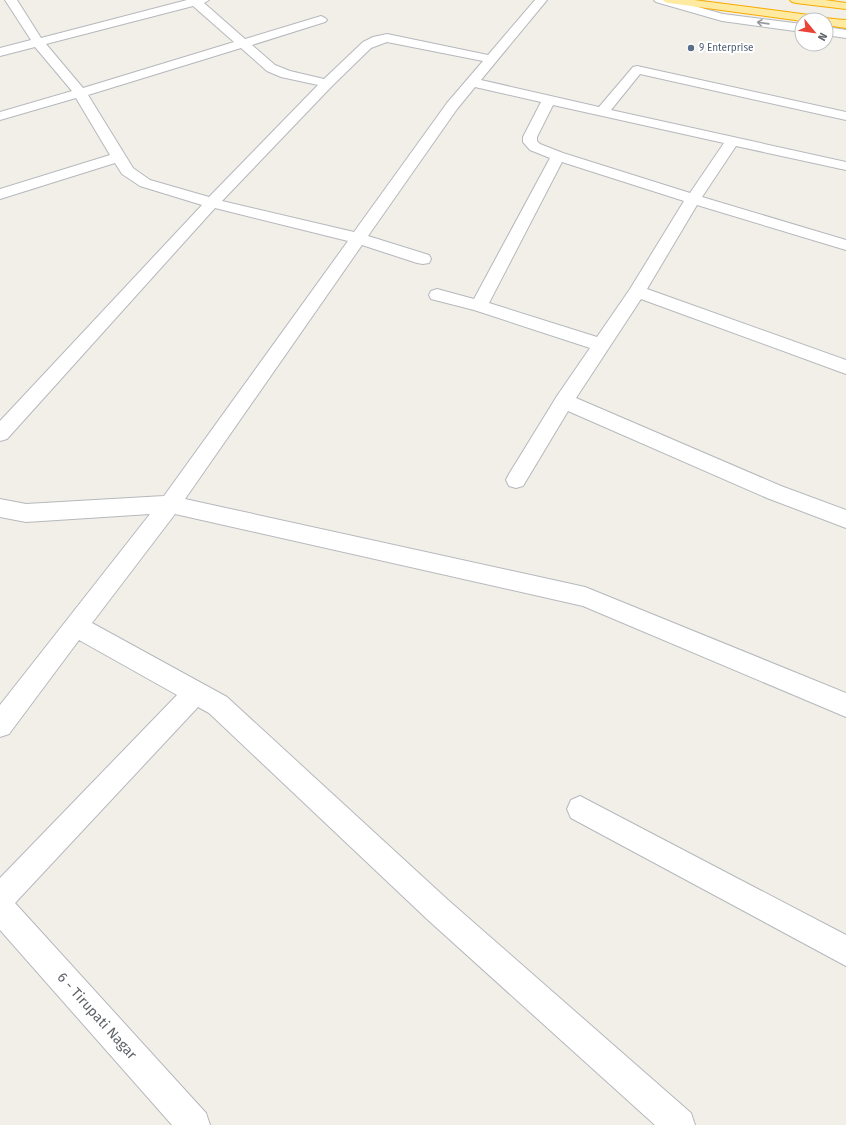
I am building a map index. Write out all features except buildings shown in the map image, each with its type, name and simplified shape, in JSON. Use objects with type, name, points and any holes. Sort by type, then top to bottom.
[{"type":"highway","points":[[669,0],[794,17]]},
{"type":"highway","points":[[796,0],[846,6]]},
{"type":"highway","points":[[834,22],[846,24]]},
{"type":"street","points":[[0,3],[12,0],[38,42],[80,93],[127,171],[145,183],[212,203],[358,238],[422,259]]},
{"type":"street","points":[[0,725],[170,504],[452,106],[540,0]]},
{"type":"street","points":[[660,0],[722,16],[794,27]]},
{"type":"street","points":[[0,52],[197,1],[271,68],[286,74],[327,83]]},
{"type":"street","points":[[0,116],[245,44],[321,20]]},
{"type":"street","points":[[834,32],[846,34]]},
{"type":"street","points":[[0,434],[212,203],[327,83],[367,45],[377,40],[387,38],[491,58]]},
{"type":"street","points":[[602,112],[637,70],[846,116]]},
{"type":"street","points":[[472,82],[846,166]]},
{"type":"street","points":[[549,100],[530,137],[530,142],[535,146],[558,156],[693,199],[845,242]]},
{"type":"street","points":[[516,480],[564,401],[637,292],[693,199],[732,141]]},
{"type":"street","points":[[480,306],[558,156]]},
{"type":"street","points":[[0,194],[118,157]]},
{"type":"street","points":[[637,292],[846,367]]},
{"type":"street","points":[[437,295],[480,306],[601,345]]},
{"type":"street","points":[[564,401],[774,492],[846,519]]},
{"type":"street","points":[[0,508],[26,513],[170,504],[585,597],[846,705]]},
{"type":"street","points":[[76,626],[218,704],[438,910],[679,1125]]},
{"type":"street","points":[[0,898],[196,692]]},
{"type":"street","points":[[580,809],[846,951]]},
{"type":"street","name":"6 - Tirupati Nagar","points":[[0,908],[194,1125]]},
{"type":"place","name":"9 Enterprise","points":[[691,48]]}]
